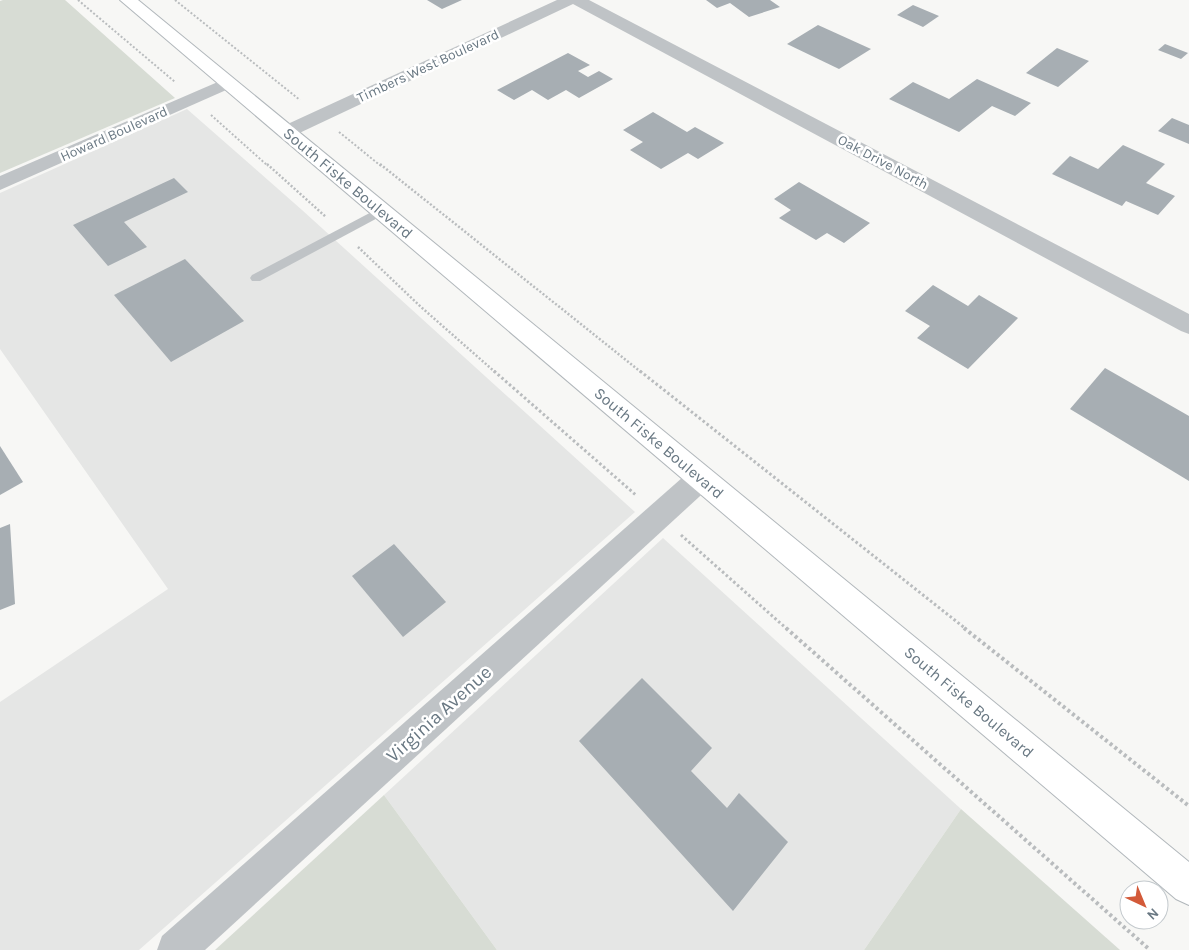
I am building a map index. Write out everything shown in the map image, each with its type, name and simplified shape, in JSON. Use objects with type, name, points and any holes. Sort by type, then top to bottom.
[{"type":"main road","name":"South Fiske Boulevard","points":[[128,0],[1189,886]]},
{"type":"street","name":"Timbers West Boulevard","points":[[286,132],[570,0]]},
{"type":"street","name":"Oak Drive North","points":[[577,0],[1189,324]]},
{"type":"street","name":"Howard Boulevard","points":[[0,184],[227,83]]},
{"type":"street","name":"Virginia Avenue","points":[[176,950],[701,478]]},
{"type":"lane","points":[[256,278],[381,211]]},
{"type":"path","points":[[78,0],[193,98],[429,313],[1150,950]]},
{"type":"path","points":[[175,0],[1189,806]]},
{"type":"shaded area","points":[[65,0],[175,98],[0,173],[0,1]]},
{"type":"shaded area","points":[[187,109],[302,210],[635,512],[139,950],[0,950],[0,702],[168,589],[0,349],[0,193]]},
{"type":"shaded area","points":[[663,538],[961,809],[864,950],[497,950],[384,795]]},
{"type":"shaded area","points":[[384,795],[497,950],[215,950]]},
{"type":"shaded area","points":[[961,809],[1120,950],[864,950]]},
{"type":"building","points":[[427,0],[462,0],[442,9]]},
{"type":"building","points":[[706,0],[770,0],[780,7],[749,17],[730,3],[717,8]]},
{"type":"building","points":[[913,5],[939,16],[923,27],[897,15]]},
{"type":"building","points":[[818,25],[871,49],[839,69],[787,44]]},
{"type":"building","points":[[1165,44],[1188,53],[1181,59],[1158,50]]},
{"type":"building","points":[[1057,48],[1089,61],[1058,87],[1026,73]]},
{"type":"building","points":[[568,53],[590,65],[578,71],[588,77],[599,71],[613,79],[579,98],[566,90],[548,100],[532,90],[514,100],[497,90]]},
{"type":"building","points":[[977,79],[1031,103],[1015,116],[992,106],[959,132],[889,99],[913,82],[949,99]]},
{"type":"building","points":[[653,112],[687,132],[695,127],[724,143],[698,159],[688,153],[661,169],[630,150],[643,142],[623,130]]},
{"type":"building","points":[[1172,118],[1189,125],[1189,144],[1158,131]]},
{"type":"building","points":[[1123,145],[1165,164],[1146,183],[1175,196],[1158,215],[1126,201],[1122,206],[1052,174],[1070,156],[1098,169]]},
{"type":"building","points":[[174,178],[188,192],[124,222],[147,247],[108,266],[73,225]]},
{"type":"building","points":[[799,182],[870,223],[844,243],[827,233],[816,240],[779,218],[791,210],[774,199]]},
{"type":"building","points":[[185,259],[244,321],[171,362],[114,295]]},
{"type":"building","points":[[933,285],[968,306],[979,295],[1018,318],[968,369],[917,338],[930,326],[905,311]]},
{"type":"building","points":[[1105,368],[1189,416],[1189,481],[1070,409]]},
{"type":"building","points":[[0,446],[23,482],[0,495]]},
{"type":"building","points":[[10,524],[15,604],[0,610],[0,528]]},
{"type":"building","points":[[394,544],[446,602],[403,637],[352,576]]},
{"type":"building","points":[[642,678],[712,748],[691,771],[727,808],[739,793],[788,842],[733,911],[579,741]]}]
